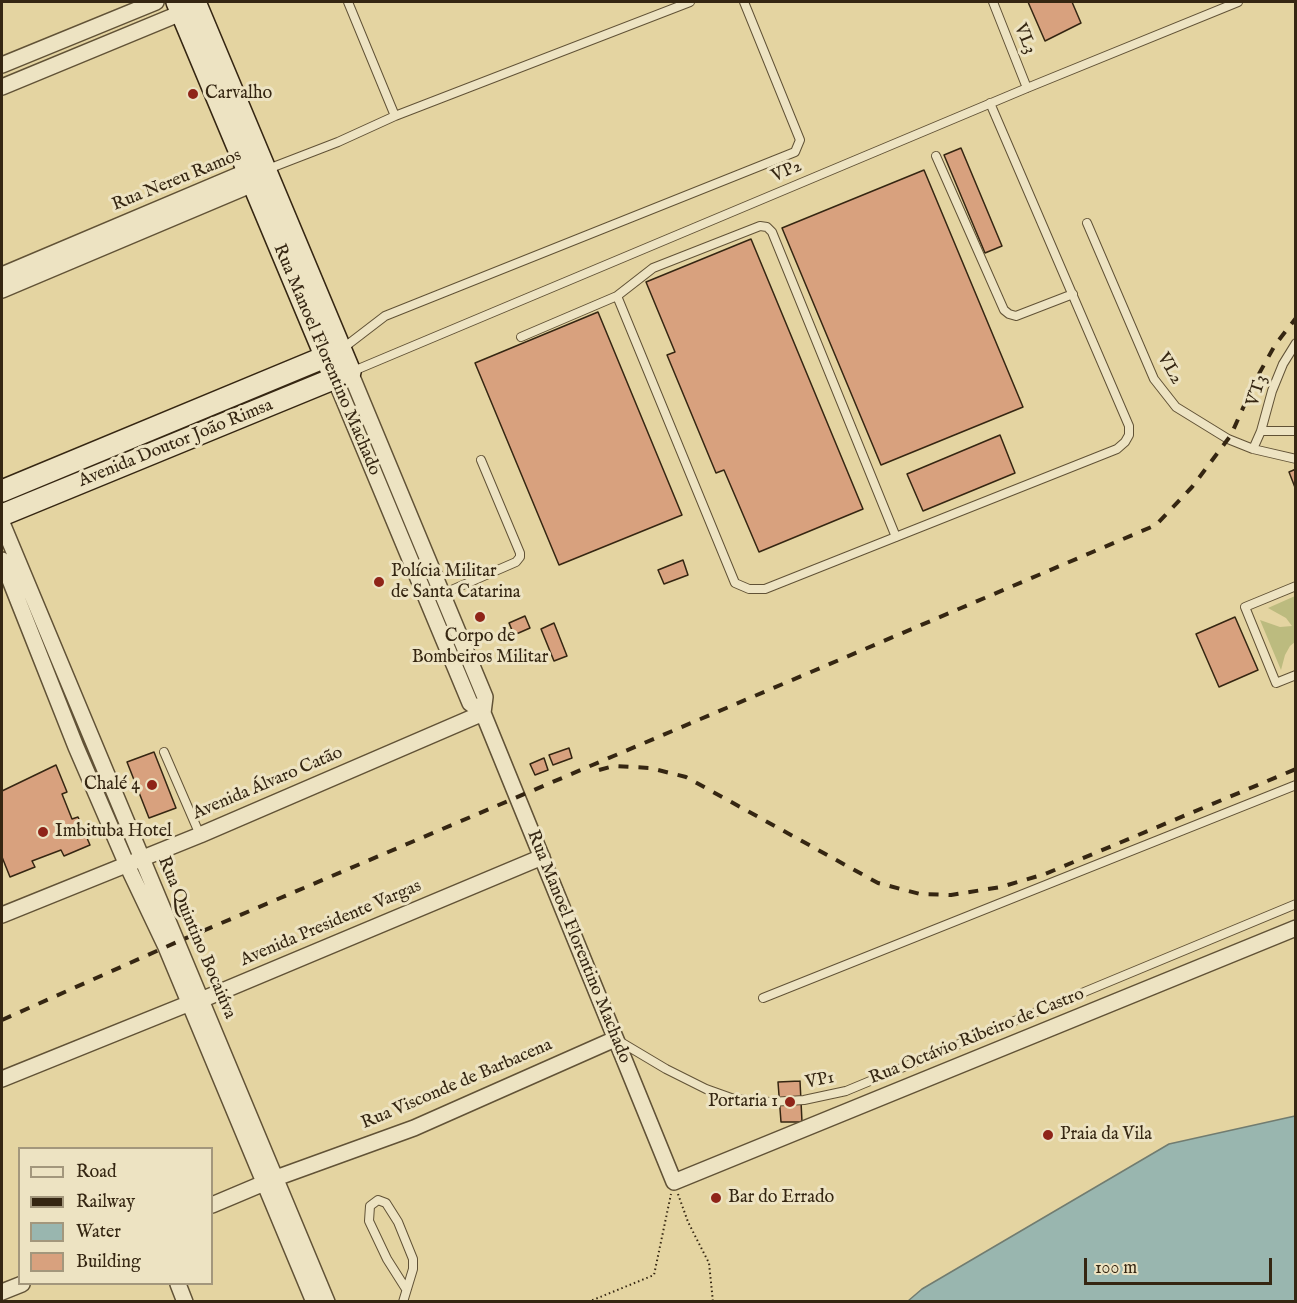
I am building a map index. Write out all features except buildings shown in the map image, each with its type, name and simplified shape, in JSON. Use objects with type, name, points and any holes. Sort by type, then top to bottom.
[{"type":"street","points":[[19,80],[7,63],[156,2]]},
{"type":"street","points":[[2,87],[184,5]]},
{"type":"street","name":"Rua Manoel Florentino Machado","points":[[184,5],[333,353],[407,551],[470,703],[483,713]]},
{"type":"street","name":"Rua Nereu Ramos","points":[[2,290],[80,249],[255,175]]},
{"type":"street","name":"Rua Nereu Ramos","points":[[2,274],[80,249]]},
{"type":"street","name":"Avenida Doutor João Rimsa","points":[[2,491],[333,353]]},
{"type":"street","name":"Rua Manoel Florentino Machado","points":[[342,376],[421,544],[485,697],[483,713],[674,1182]]},
{"type":"street","name":"Avenida Doutor João Rimsa","points":[[2,514],[342,376]]},
{"type":"street","points":[[161,425],[171,447]]},
{"type":"street","points":[[2,503],[2,514]]},
{"type":"street","name":"Rua Quintino Bocaiúva","points":[[2,523],[142,858],[196,1002],[314,1291],[327,1302]]},
{"type":"street","name":"Rua Quintino Bocaiúva","points":[[2,560],[75,747],[127,865],[166,947],[196,1002]]},
{"type":"street","points":[[23,614],[38,608]]},
{"type":"street","points":[[34,641],[49,635]]},
{"type":"street","name":"Avenida Álvaro Catão","points":[[2,915],[200,835],[483,713]]},
{"type":"street","points":[[75,747],[92,741]]},
{"type":"street","name":"Avenida Presidente Vargas","points":[[2,1079],[196,1002],[542,857]]},
{"type":"street","name":"Rua Octávio Ribeiro de Castro","points":[[674,1182],[1296,928]]},
{"type":"street","name":"Rua Visconde de Barbacena","points":[[213,1205],[270,1180],[414,1128],[615,1039]]},
{"type":"street","points":[[2,1292],[20,1285]]},
{"type":"street","points":[[178,1285],[185,1302]]},
{"type":"lane","points":[[348,2],[395,116]]},
{"type":"lane","points":[[255,175],[338,142],[395,116],[690,2]]},
{"type":"lane","points":[[333,353],[385,316],[795,152],[800,140],[744,2]]},
{"type":"lane","name":"VL3","points":[[993,2],[1027,88]]},
{"type":"lane","name":"VP2","points":[[342,376],[990,103],[1238,2]]},
{"type":"lane","points":[[617,296],[735,583],[749,590],[765,589],[1117,449],[1129,435],[1129,426],[990,103]]},
{"type":"lane","points":[[936,156],[1004,310],[1016,316],[1073,294]]},
{"type":"lane","name":"VL2","points":[[1087,223],[1154,379],[1176,407],[1228,439],[1253,449],[1296,459]]},
{"type":"lane","points":[[521,336],[617,296],[653,268],[760,226],[767,227],[772,232],[896,537]]},
{"type":"lane","name":"VT3","points":[[1253,449],[1262,430],[1280,373],[1296,343]]},
{"type":"lane","points":[[1262,430],[1296,431]]},
{"type":"lane","points":[[428,601],[516,562],[520,557],[481,460]]},
{"type":"lane","points":[[407,551],[421,544]]},
{"type":"lane","points":[[1296,586],[1245,607],[1276,682],[1296,675]]},
{"type":"lane","points":[[164,752],[200,835]]},
{"type":"lane","points":[[763,998],[1296,785]]},
{"type":"lane","name":"VP1","points":[[615,1039],[666,1069],[706,1089],[734,1099],[770,1102],[804,1100],[846,1091],[1296,904]]},
{"type":"lane","points":[[403,1302],[413,1269],[413,1259],[398,1222],[386,1203],[378,1200],[369,1206],[369,1221],[387,1259],[406,1288]]},
{"type":"path","points":[[588,1302],[654,1275],[674,1182]]},
{"type":"path","points":[[674,1182],[688,1222],[709,1263],[712,1302]]},
{"type":"shaded area","points":[[1295,596],[1295,642],[1285,655],[1281,670],[1260,620],[1280,627],[1292,626],[1286,618],[1268,608]]},
{"type":"water","points":[[1295,1116],[1295,1301],[908,1301],[922,1289],[1169,1144]]},
{"type":"railway","points":[[2,1020],[177,942],[1156,525],[1192,487],[1231,435],[1255,381],[1275,345],[1296,318]]},
{"type":"railway","points":[[599,770],[614,766],[650,768],[686,777],[878,883],[920,894],[951,895],[1001,887],[1045,874],[1296,769]]},
{"type":"place","name":"Carvalho","points":[[193,94]]},
{"type":"place","name":"Polícia Militar de Santa Catarina","points":[[379,582]]},
{"type":"place","name":"Corpo de Bombeiros Militar","points":[[480,617]]},
{"type":"place","name":"Chalé 4","points":[[152,785]]},
{"type":"place","name":"Imbituba Hotel","points":[[43,832]]},
{"type":"place","name":"Portaria 1","points":[[790,1102]]},
{"type":"place","name":"Praia da Vila","points":[[1048,1135]]},
{"type":"place","name":"Bar do Errado","points":[[716,1198]]}]
